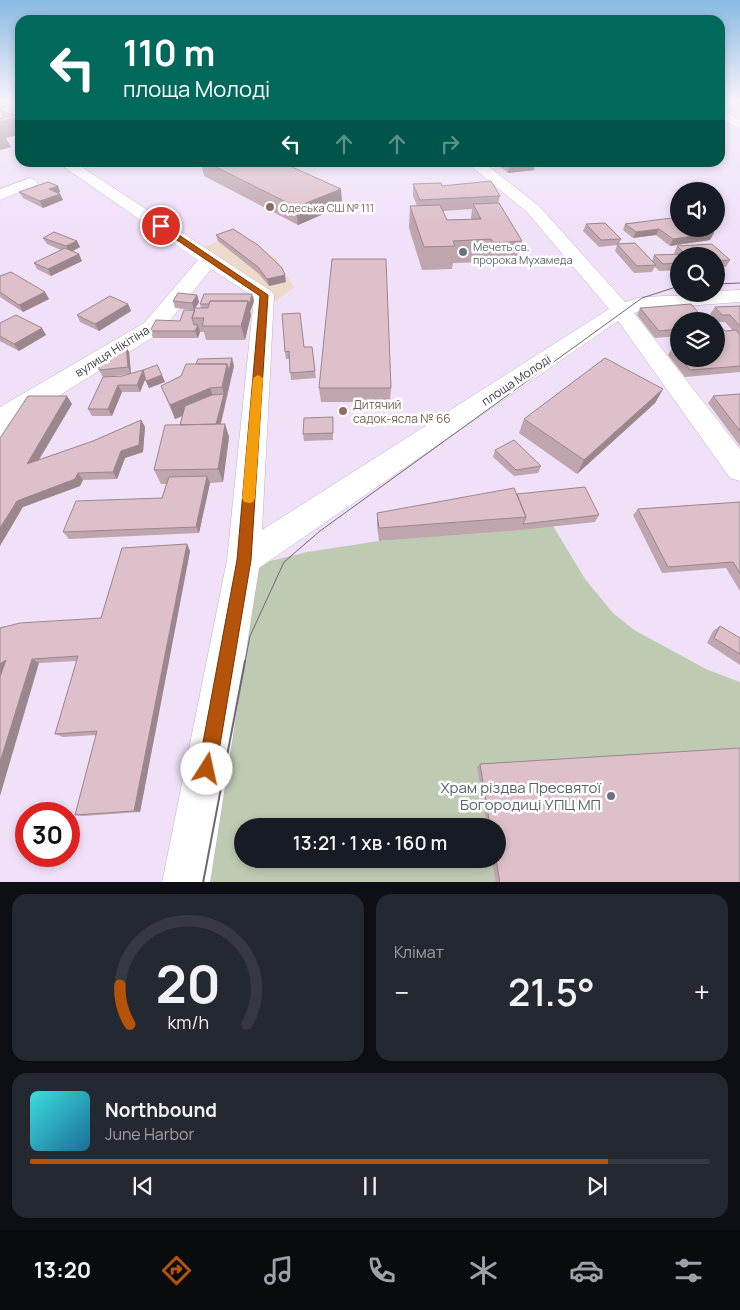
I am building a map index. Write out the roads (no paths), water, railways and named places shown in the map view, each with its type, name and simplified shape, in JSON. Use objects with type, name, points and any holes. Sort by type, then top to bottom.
[{"type":"street","points":[[72,167],[264,295],[244,560],[186,882]]},
{"type":"street","points":[[479,167],[534,209],[621,310],[740,470]]},
{"type":"street","points":[[0,195],[30,183]]},
{"type":"street","name":"вулиця Нікітіна","points":[[0,428],[9,414],[152,328],[210,258]]},
{"type":"street","name":"площа Молоді","points":[[244,560],[621,310],[642,303],[740,296]]},
{"type":"tram line","points":[[725,284],[740,283]]},
{"type":"tram line","points":[[245,662],[250,636],[284,562],[320,531],[642,298],[670,289]]},
{"type":"tram line","points":[[203,882],[245,661]]},
{"type":"place","name":"Одеська СШ № 111","points":[[270,207]]},
{"type":"place","name":"Мечеть св. пророка Мухамеда","points":[[463,252]]},
{"type":"place","name":"Дитячий садок-ясла № 66","points":[[343,411]]},
{"type":"place","name":"Храм різдва Пресвятої Богородиці УПЦ МП","points":[[611,796]]}]
